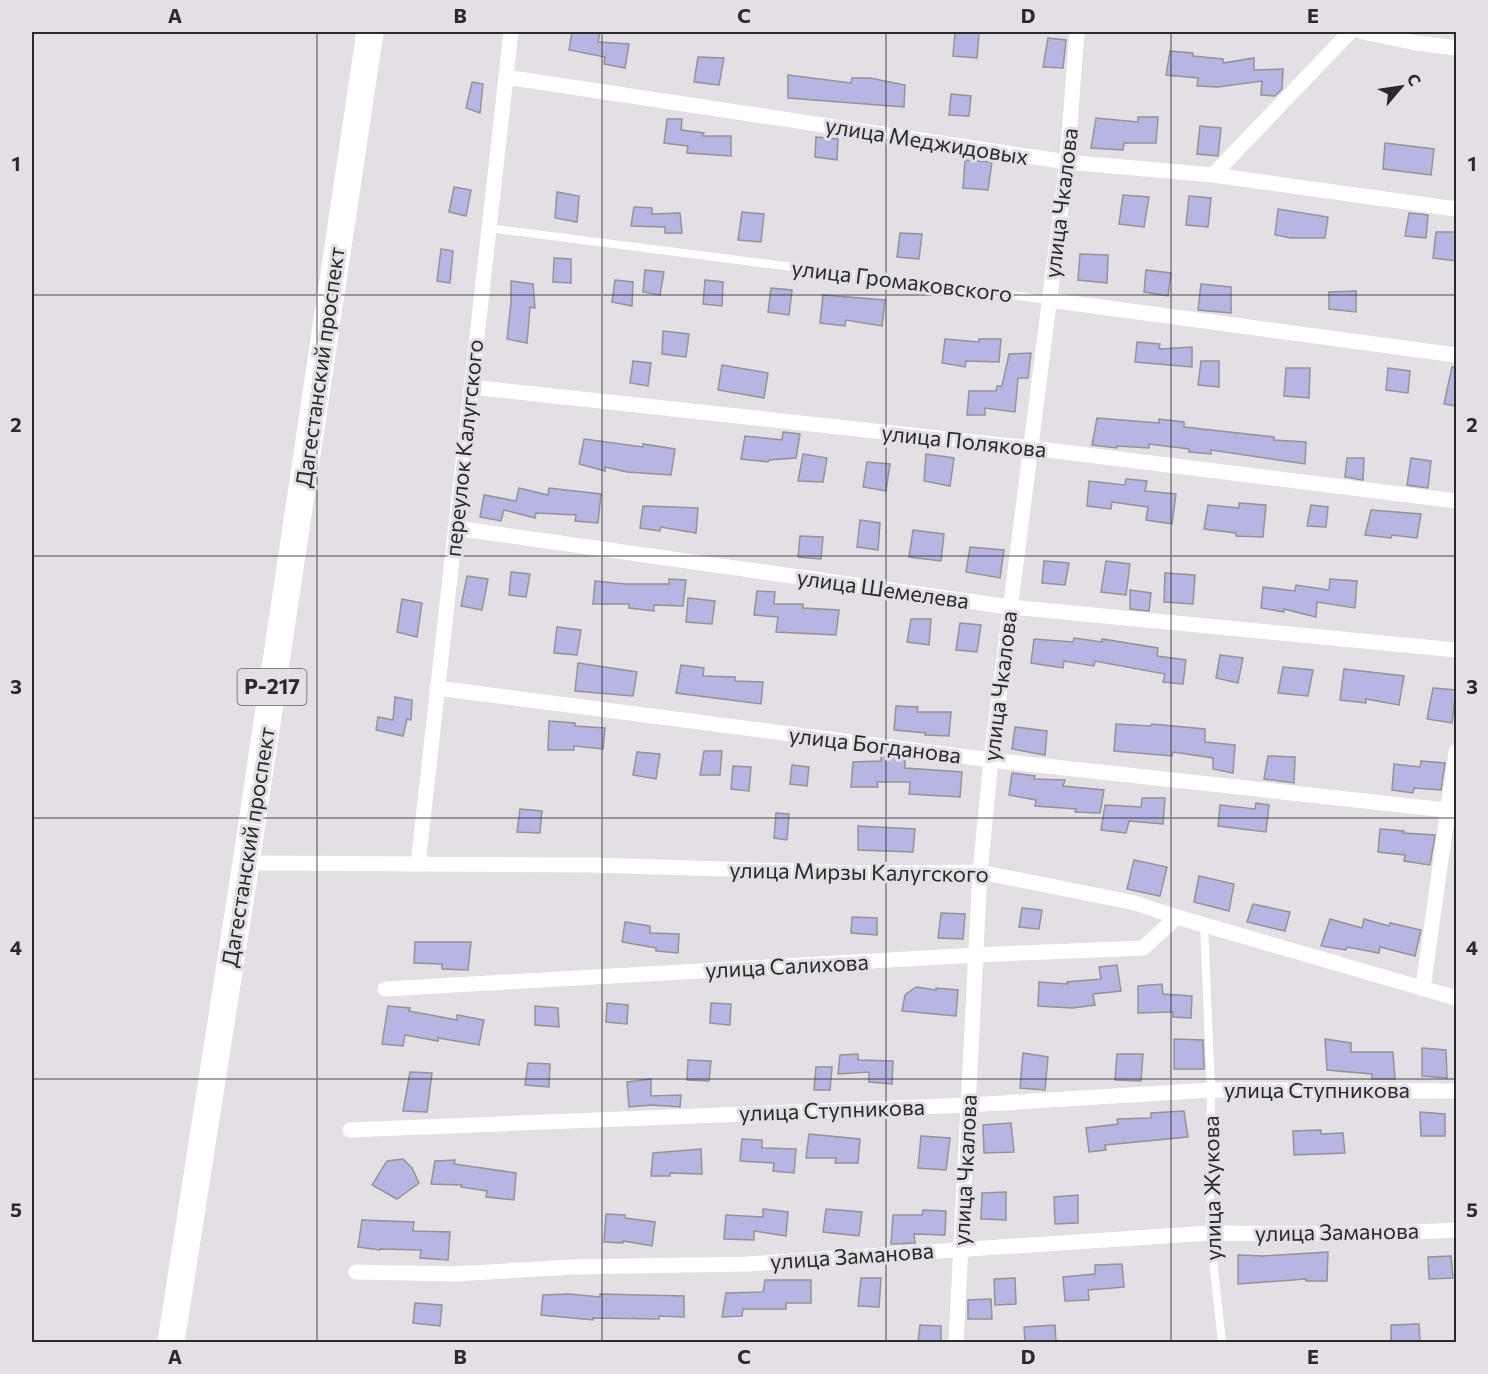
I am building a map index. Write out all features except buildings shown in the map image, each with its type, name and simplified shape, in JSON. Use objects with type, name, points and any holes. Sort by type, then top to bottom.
[{"type":"highway","name":"Дагестанский проспект","points":[[171,1342],[246,863],[370,32]]},
{"type":"street","name":"переулок Калугского","points":[[418,864],[511,32]]},
{"type":"street","name":"улица Чкалова","points":[[956,1342],[980,872],[991,760],[1067,162],[1077,32]]},
{"type":"street","points":[[1213,175],[1350,32]]},
{"type":"street","points":[[1363,32],[1416,43],[1456,48]]},
{"type":"street","name":"улица Меджидовых","points":[[506,77],[1067,162],[1213,175],[1456,209]]},
{"type":"street","name":"улица Громаковского","points":[[1049,300],[1456,355]]},
{"type":"street","name":"улица Полякова","points":[[471,387],[1030,448],[1456,501]]},
{"type":"street","name":"улица Шемелева","points":[[455,528],[1010,607],[1456,650]]},
{"type":"street","name":"улица Богданова","points":[[437,688],[991,760],[1452,810]]},
{"type":"street","points":[[1423,988],[1452,810],[1456,752]]},
{"type":"street","name":"улица Мирзы Калугского","points":[[246,863],[591,865],[859,873],[980,872],[1135,903],[1456,998]]},
{"type":"street","name":"улица Салихова","points":[[385,989],[976,955],[1143,948],[1177,917]]},
{"type":"street","name":"улица Ступникова","points":[[350,1130],[968,1105],[1211,1090],[1456,1091]]},
{"type":"street","name":"улица Заманова","points":[[356,1272],[454,1274],[573,1267],[747,1264],[1210,1233],[1371,1234],[1456,1230]]},
{"type":"lane","name":"улица Громаковского","points":[[489,228],[1049,300]]},
{"type":"lane","name":"улица Жукова","points":[[1204,925],[1211,1090],[1210,1233],[1222,1342]]}]
